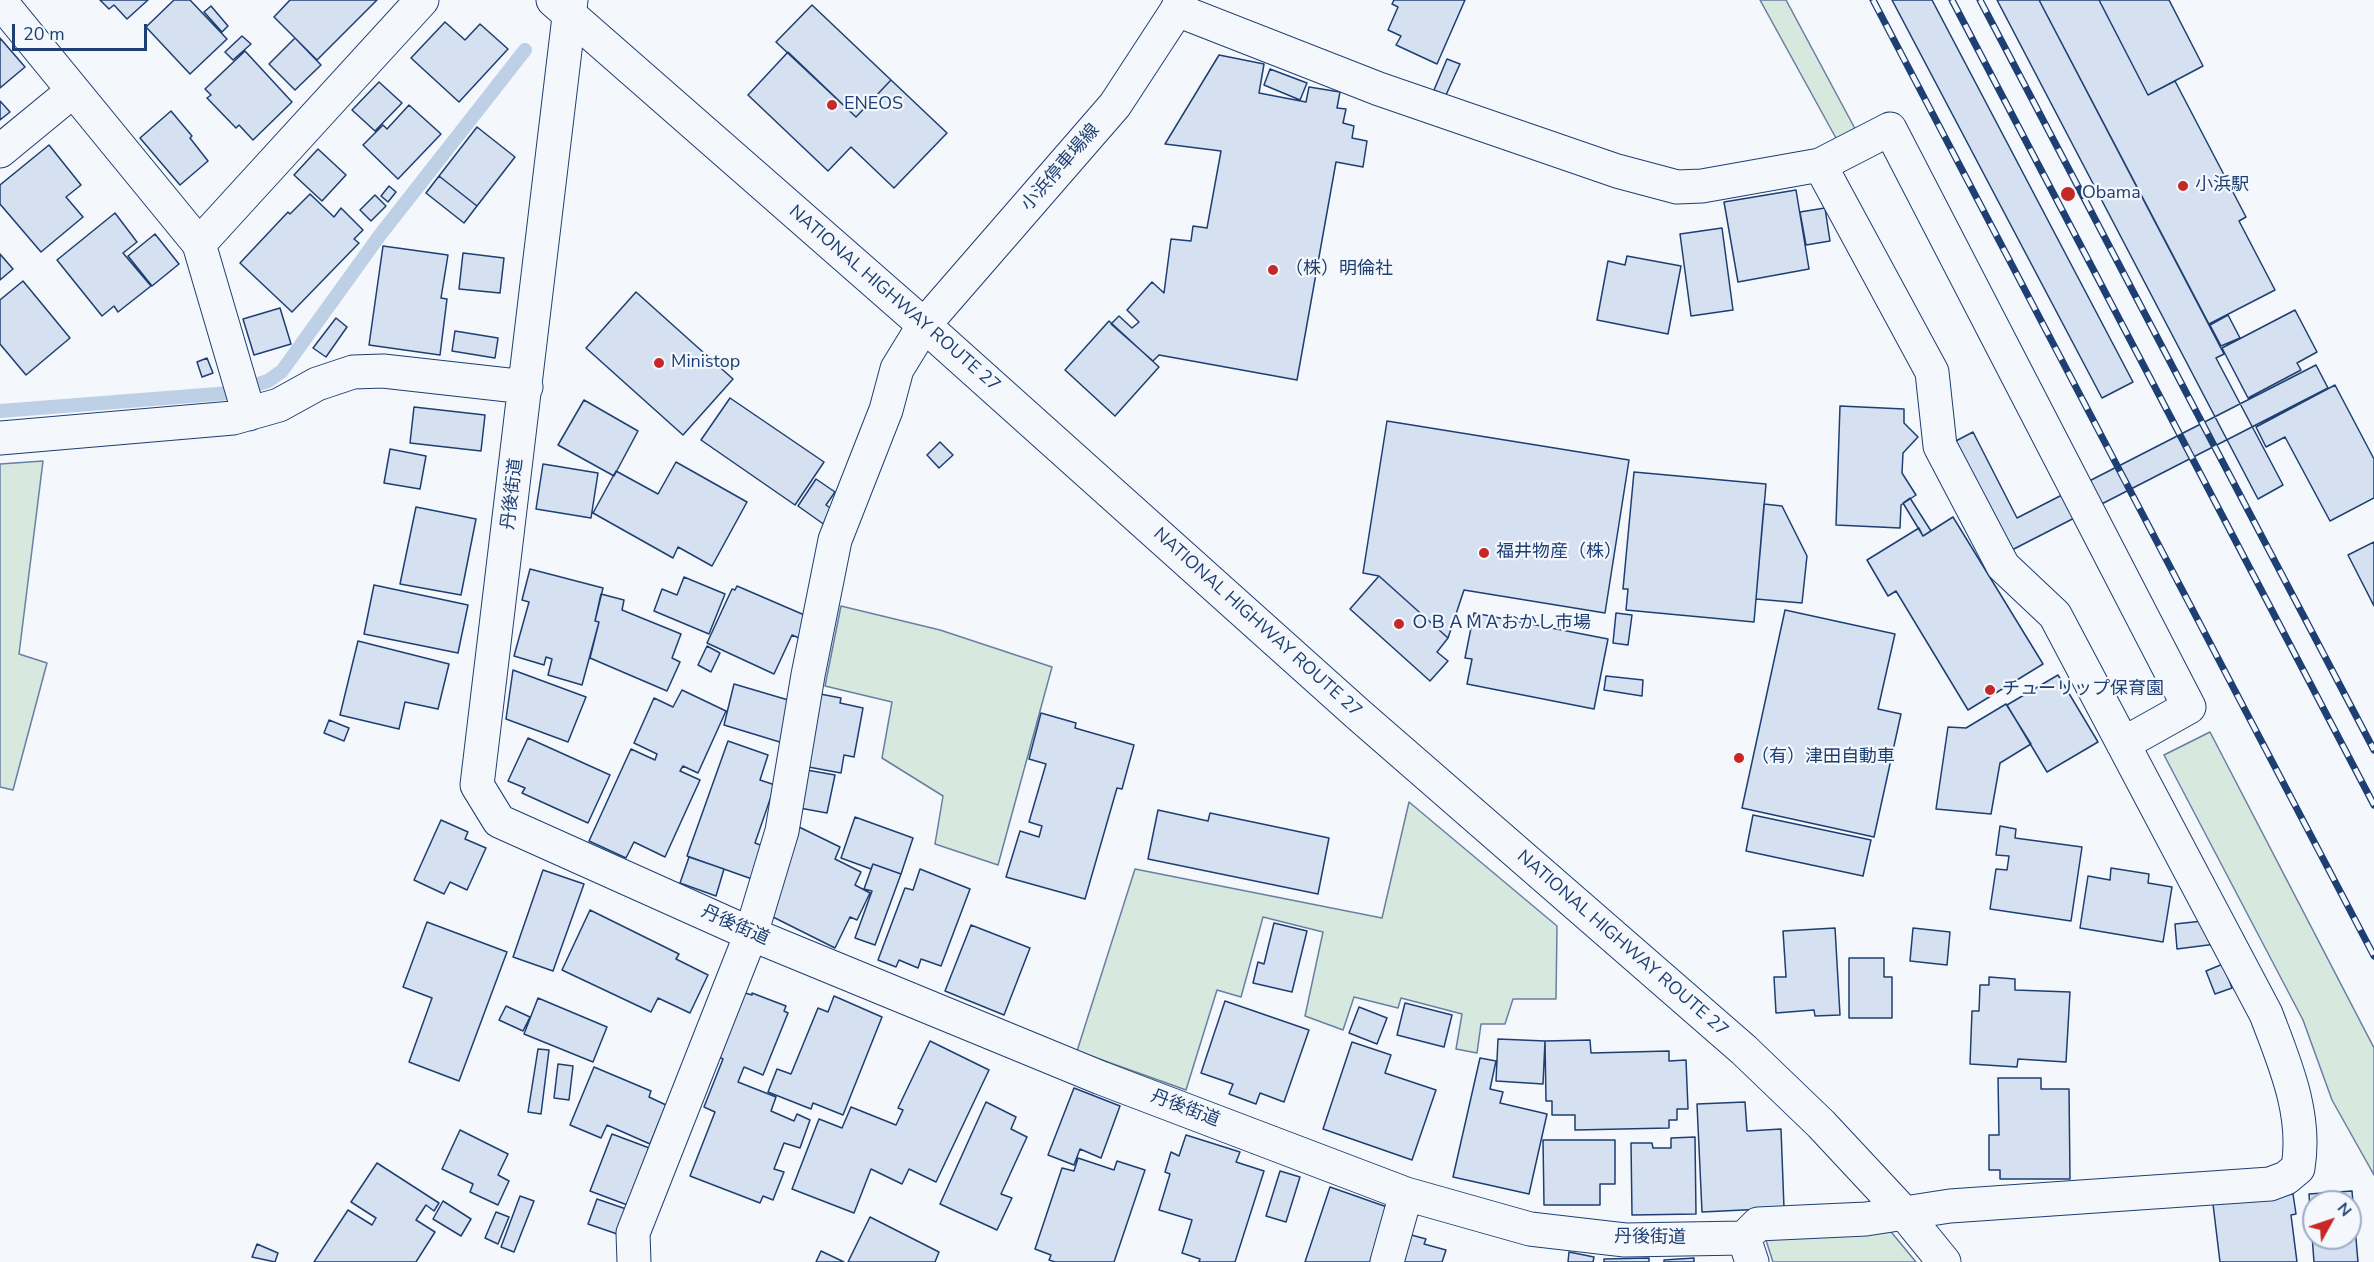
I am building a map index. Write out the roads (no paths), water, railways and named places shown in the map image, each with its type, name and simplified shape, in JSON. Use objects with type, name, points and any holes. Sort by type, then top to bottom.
[{"type":"main road","points":[[199,244],[422,0]]},
{"type":"main road","points":[[0,1],[199,244],[244,397],[233,418],[0,438]]},
{"type":"main road","points":[[1183,2],[1379,89],[1617,171],[1677,187],[1702,186],[1820,165],[1890,129],[2189,707],[2122,744]]},
{"type":"main road","name":"小浜停車場線","points":[[634,1262],[633,1233],[751,934],[782,831],[808,675],[835,540],[886,410],[897,369],[924,325],[1115,105],[1183,2]]},
{"type":"main road","name":"NATIONAL HIGHWAY ROUTE 27","points":[[564,5],[1359,715],[1744,1050],[1821,1124],[1905,1214],[1944,1262]]},
{"type":"main road","name":"丹後街道","points":[[564,5],[526,387],[477,785],[499,821],[751,934],[1101,1078],[1406,1194],[1530,1229],[1625,1240],[1748,1250]]},
{"type":"main road","points":[[0,151],[73,91]]},
{"type":"main road","points":[[1748,1250],[1758,1224],[1866,1219],[1950,1206],[2270,1184],[2286,1178],[2298,1168],[2302,1142],[2291,1078],[2266,1014],[2055,615],[2003,566],[1940,446],[1932,372],[1820,165]]},
{"type":"main road","points":[[244,397],[279,405],[317,384],[353,372],[383,371],[526,387]]},
{"type":"main road","points":[[1387,1262],[1406,1194]]},
{"type":"waterway","points":[[0,411],[230,393],[268,381],[282,371],[380,235],[525,50]]},
{"type":"railway","points":[[1873,0],[2374,956]]},
{"type":"railway","points":[[1952,0],[2374,805]]},
{"type":"railway","points":[[1980,0],[2374,750]]},
{"type":"place","name":"ENEOS","points":[[832,105]]},
{"type":"place","name":"小浜駅","points":[[2183,186]]},
{"type":"place","name":"Obama","points":[[2068,194]]},
{"type":"place","name":"（株）明倫社","points":[[1273,270]]},
{"type":"place","name":"Ministop","points":[[659,363]]},
{"type":"place","name":"福井物産（株）","points":[[1484,553]]},
{"type":"place","name":"ＯＢＡＭＡおかし市場","points":[[1399,624]]},
{"type":"place","name":"チューリップ保育園","points":[[1990,690]]},
{"type":"place","name":"（有）津田自動車","points":[[1739,758]]}]
